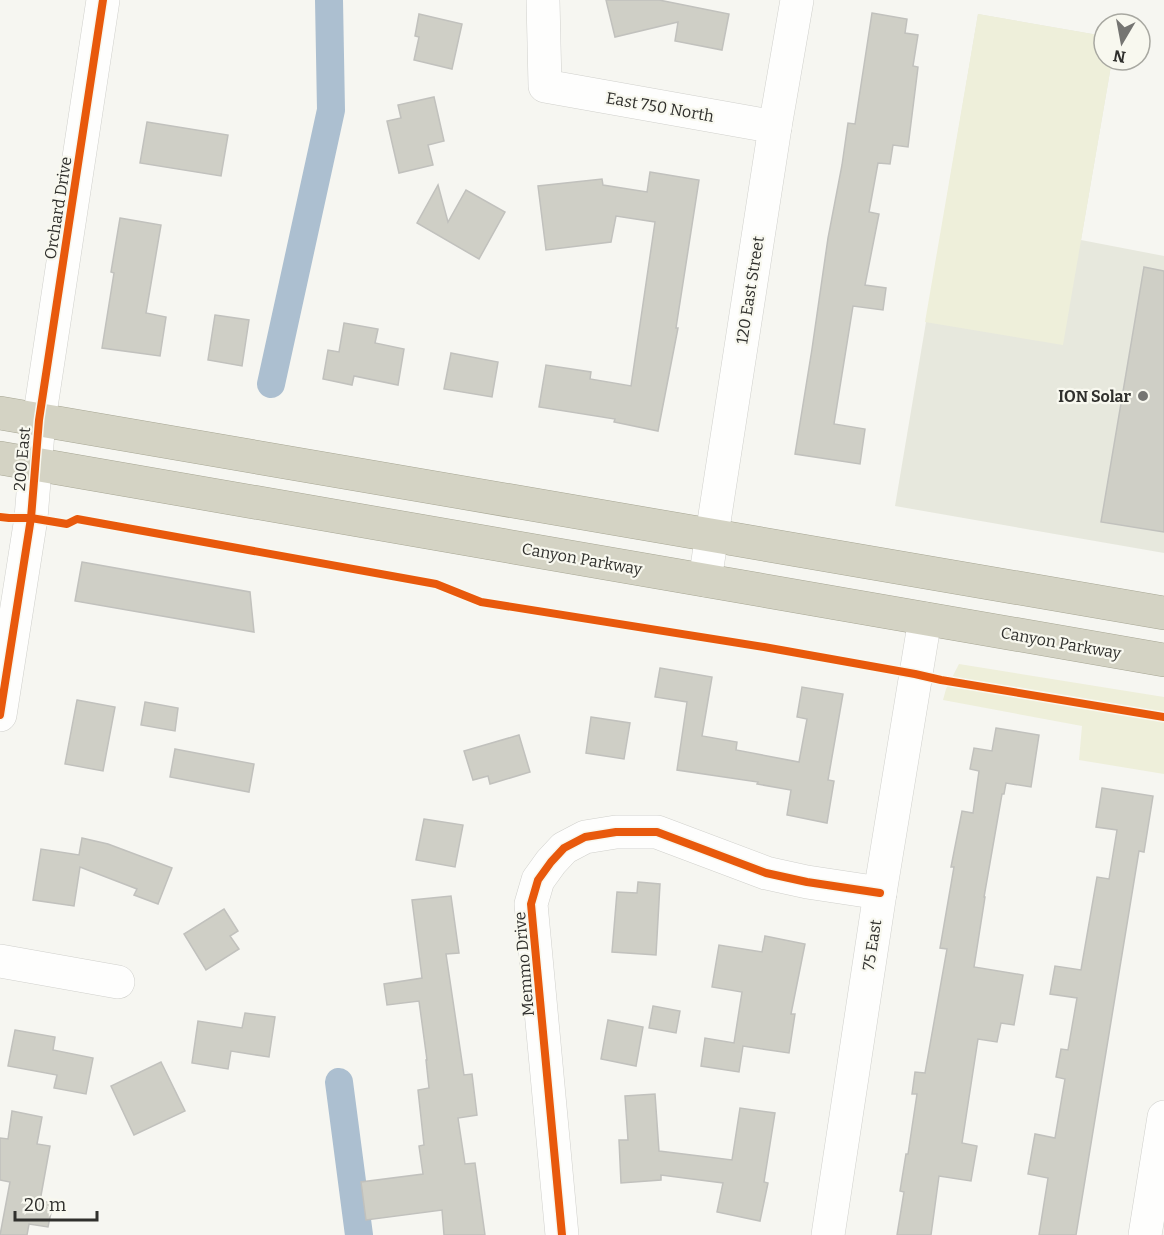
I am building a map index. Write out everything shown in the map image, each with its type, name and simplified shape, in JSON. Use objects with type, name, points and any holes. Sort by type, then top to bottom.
[{"type":"highway","points":[[0,413],[1164,613]]},
{"type":"highway","name":"Canyon Parkway","points":[[0,458],[1164,660]]},
{"type":"street","name":"Orchard Drive","points":[[39,420],[103,0]]},
{"type":"street","name":"East 750 North","points":[[543,0],[545,86],[775,127]]},
{"type":"street","name":"120 East Street","points":[[705,580],[796,0]]},
{"type":"street","name":"200 East","points":[[0,715],[31,518],[39,420]]},
{"type":"street","name":"75 East","points":[[828,1235],[880,893],[925,619]]},
{"type":"street","name":"Memmo Drive","points":[[562,1235],[531,904],[538,880],[564,848],[585,837],[616,832],[657,832],[766,873],[880,893]]},
{"type":"street","points":[[0,961],[118,982]]},
{"type":"street","points":[[1145,1235],[1164,1117]]},
{"type":"shaded area","points":[[978,14],[1092,34],[1092,72],[1110,72],[1081,240],[1164,256],[1164,553],[895,506]]},
{"type":"green space","points":[[978,14],[1092,34],[1092,72],[1110,72],[1063,345],[925,322]]},
{"type":"green space","points":[[959,664],[1164,697],[1164,774],[1079,760],[1082,726],[943,700]]},
{"type":"building","points":[[606,0],[659,0],[729,14],[722,50],[675,41],[678,22],[615,37]]},
{"type":"building","points":[[872,13],[907,19],[905,33],[918,35],[913,66],[918,67],[908,147],[893,145],[890,164],[878,163],[869,212],[879,214],[865,285],[886,288],[883,310],[853,306],[834,424],[865,429],[860,464],[795,454],[848,123],[855,124]]},
{"type":"building","points":[[419,14],[462,24],[452,69],[414,60],[419,37],[415,36]]},
{"type":"building","points":[[434,97],[444,141],[428,145],[433,165],[399,173],[387,121],[401,118],[398,105]]},
{"type":"building","points":[[147,122],[228,135],[221,176],[140,163]]},
{"type":"building","points":[[650,172],[699,180],[676,328],[678,328],[658,431],[614,422],[615,419],[539,407],[546,365],[591,372],[590,379],[631,386],[655,222],[616,216],[611,242],[546,250],[538,186],[602,179],[603,185],[647,192]]},
{"type":"building","points":[[438,185],[448,222],[466,190],[505,212],[479,259],[417,223]]},
{"type":"building","points":[[120,218],[161,225],[146,313],[166,317],[160,356],[102,348]]},
{"type":"building","name":"ION Solar","points":[[1144,267],[1164,271],[1164,532],[1101,522]]},
{"type":"building","points":[[215,315],[249,320],[242,366],[208,360]]},
{"type":"building","points":[[344,323],[378,329],[375,343],[404,349],[398,385],[354,376],[352,385],[323,379],[328,350],[339,352]]},
{"type":"building","points":[[451,353],[498,362],[492,397],[444,389]]},
{"type":"building","points":[[82,562],[250,592],[254,632],[75,601]]},
{"type":"building","points":[[660,668],[712,677],[702,736],[737,742],[736,750],[799,762],[807,719],[797,717],[802,687],[843,694],[828,780],[834,781],[827,823],[787,815],[791,790],[757,784],[758,782],[677,770],[687,702],[655,697]]},
{"type":"building","points":[[77,700],[115,707],[103,771],[65,764]]},
{"type":"building","points":[[145,702],[178,708],[175,731],[141,725]]},
{"type":"building","points":[[591,717],[630,723],[624,759],[586,753]]},
{"type":"building","points":[[996,728],[1039,735],[1031,787],[1006,783],[1004,794],[1002,794],[974,967],[1023,975],[1014,1025],[1001,1023],[997,1042],[978,1039],[962,1143],[977,1146],[971,1181],[939,1176],[931,1235],[897,1235],[904,1192],[900,1191],[917,1094],[912,1094],[915,1072],[925,1073],[947,949],[940,948],[954,867],[951,867],[962,811],[973,813],[979,771],[970,769],[974,748],[992,751]]},
{"type":"building","points":[[519,735],[530,772],[490,784],[488,776],[473,780],[464,751]]},
{"type":"building","points":[[175,749],[254,764],[249,792],[170,777]]},
{"type":"building","points":[[1102,788],[1153,796],[1144,852],[1139,851],[1076,1235],[1039,1235],[1048,1178],[1028,1174],[1035,1134],[1055,1138],[1065,1079],[1056,1077],[1061,1049],[1068,1050],[1077,998],[1050,994],[1055,966],[1081,970],[1097,877],[1109,879],[1117,830],[1096,827]]},
{"type":"building","points":[[424,819],[463,825],[455,867],[416,860]]},
{"type":"building","points":[[82,838],[108,844],[172,868],[158,904],[134,895],[137,889],[80,867],[74,906],[33,900],[41,849],[79,855]]},
{"type":"building","points":[[638,882],[660,884],[656,955],[612,952],[617,892],[637,893]]},
{"type":"building","points":[[451,896],[459,953],[446,954],[464,1075],[472,1074],[477,1115],[458,1118],[465,1164],[475,1163],[485,1235],[444,1235],[442,1210],[366,1220],[361,1182],[423,1174],[419,1146],[424,1145],[418,1090],[429,1088],[419,1001],[387,1005],[384,984],[422,978],[412,900]]},
{"type":"building","points":[[224,909],[238,931],[230,936],[239,949],[206,970],[184,934]]},
{"type":"building","points":[[765,936],[805,944],[791,1014],[795,1014],[789,1053],[743,1046],[739,1072],[701,1066],[705,1038],[734,1043],[742,992],[712,987],[719,945],[762,952]]},
{"type":"building","points":[[653,1006],[680,1011],[676,1033],[649,1028]]},
{"type":"building","points":[[245,1013],[275,1017],[269,1057],[231,1051],[228,1069],[192,1063],[198,1021],[242,1028]]},
{"type":"building","points":[[608,1020],[643,1027],[636,1066],[601,1059]]},
{"type":"building","points":[[15,1030],[55,1037],[53,1050],[93,1058],[86,1094],[54,1088],[57,1075],[8,1066]]},
{"type":"building","points":[[161,1062],[185,1111],[134,1135],[111,1086]]},
{"type":"building","points":[[655,1094],[659,1151],[732,1160],[740,1108],[775,1113],[764,1182],[768,1183],[760,1221],[717,1212],[723,1183],[661,1175],[661,1180],[621,1183],[619,1140],[628,1140],[625,1096]]},
{"type":"building","points":[[12,1111],[42,1117],[37,1144],[50,1146],[40,1201],[53,1203],[48,1227],[29,1224],[27,1235],[0,1235],[10,1182],[0,1180],[0,1138],[8,1139]]},
{"type":"waterway","points":[[271,384],[331,110],[329,0]]},
{"type":"waterway","points":[[339,1082],[359,1235]]},
{"type":"cycle path","points":[[0,715],[31,518],[39,420],[103,0]]},
{"type":"cycle path","points":[[0,517],[31,518],[67,524],[77,519],[436,584],[481,602],[764,647],[941,680],[1164,717]]},
{"type":"cycle path","points":[[562,1235],[531,904],[538,880],[564,848],[585,837],[616,832],[657,832],[766,873],[880,893]]},
{"type":"place","name":"ION Solar","points":[[1143,396]]}]
